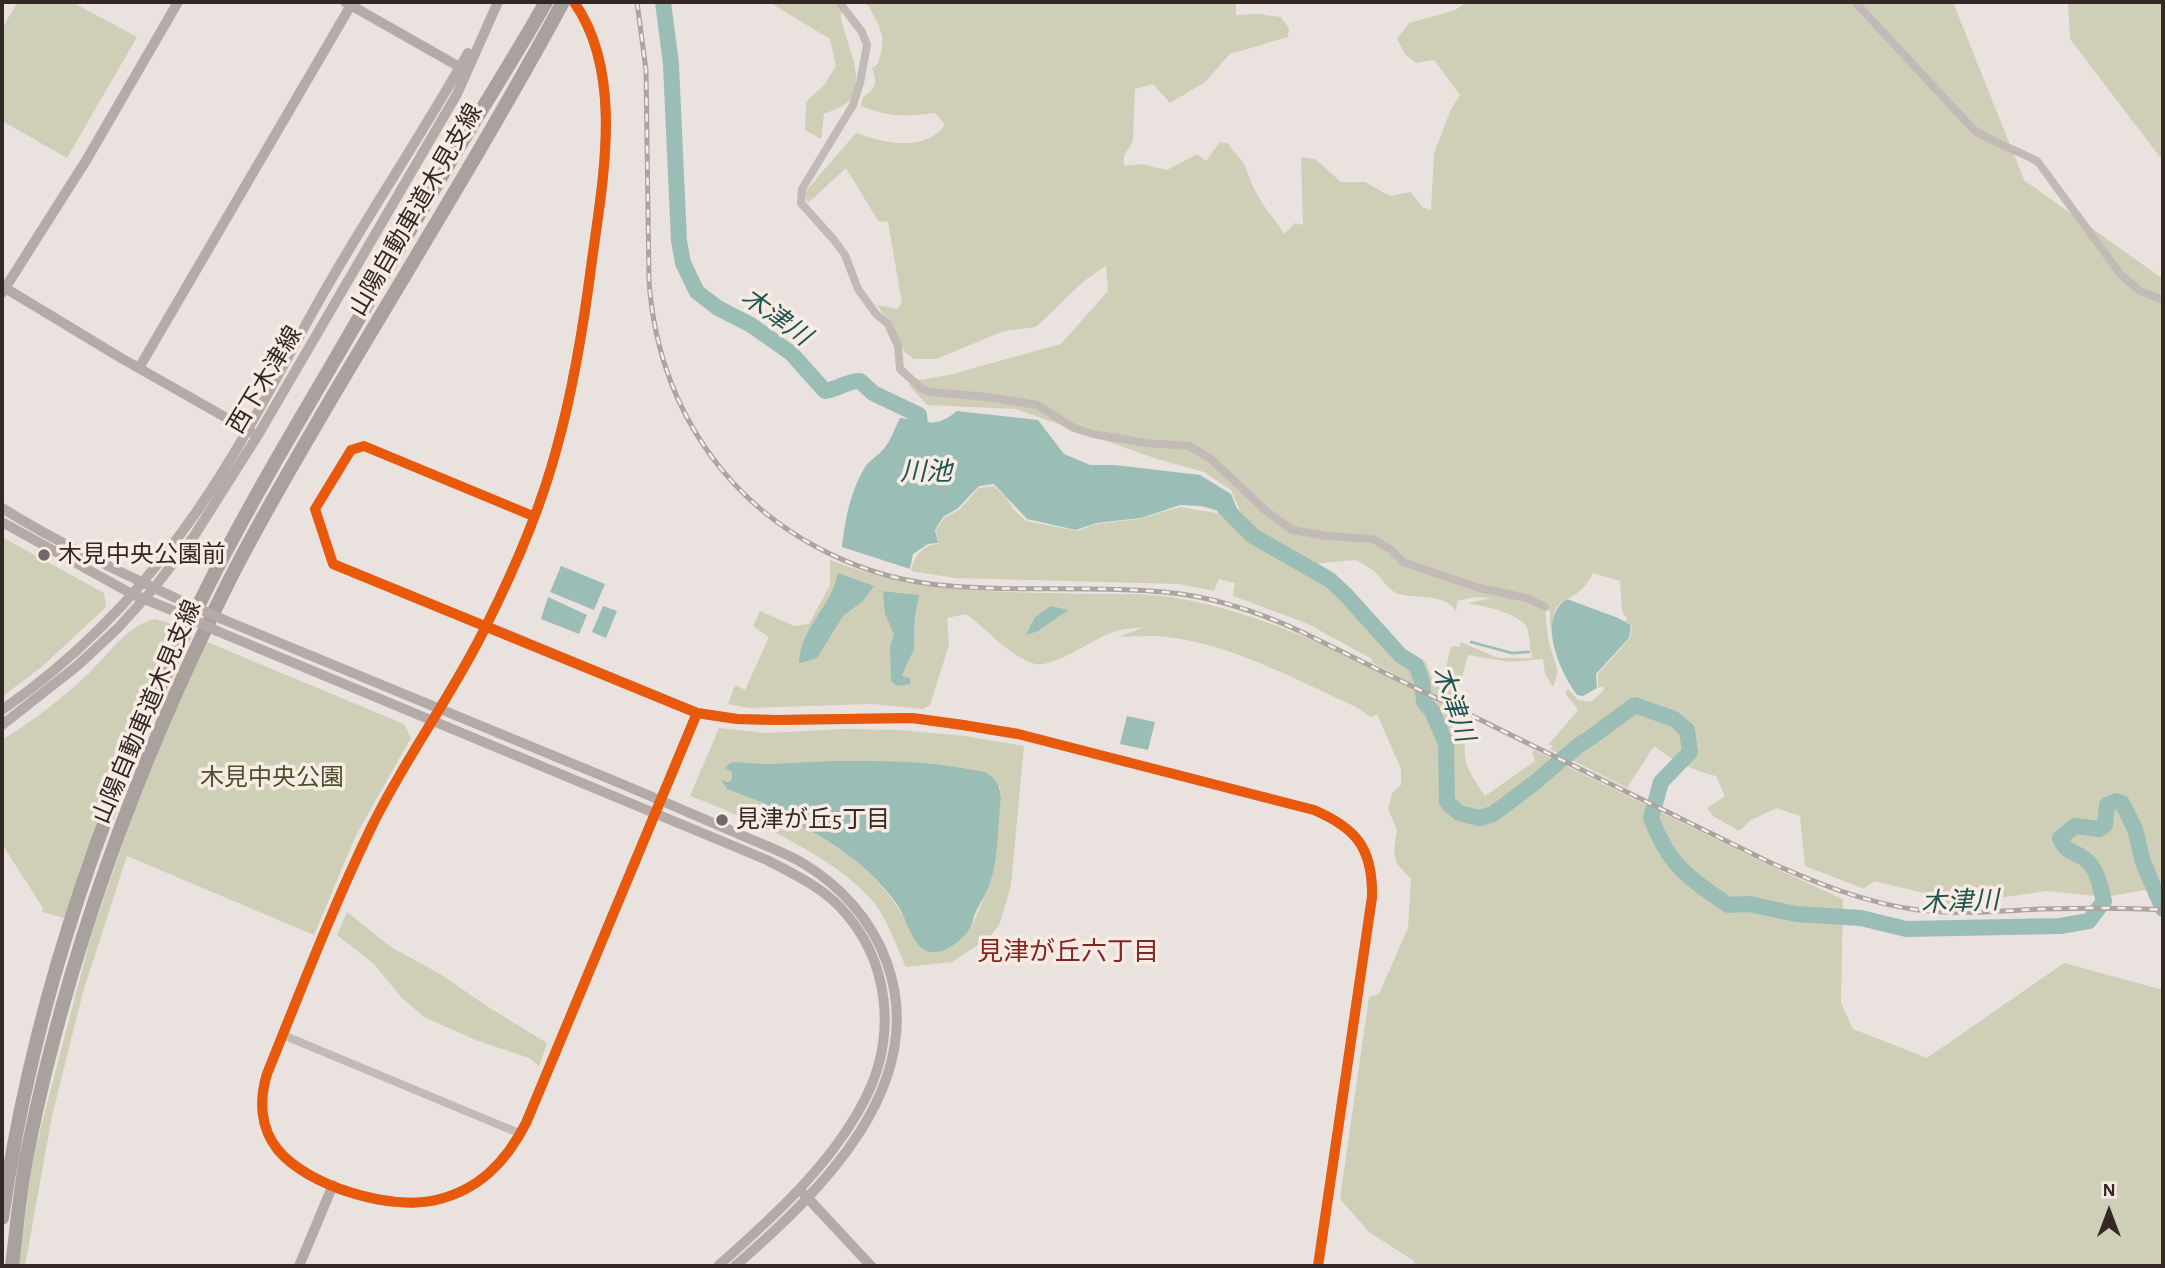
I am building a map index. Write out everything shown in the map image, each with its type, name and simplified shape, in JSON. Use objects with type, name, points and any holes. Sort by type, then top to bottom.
[{"type":"highway","name":"山陽自動車道木見支線","points":[[12,1266],[28,1150],[58,1024],[95,900],[133,793],[179,685],[229,581],[298,456],[563,2]]},
{"type":"highway","name":"山陽自動車道木見支線","points":[[2,1218],[12,1145],[41,1025],[78,898],[120,783],[164,679],[215,574],[284,447],[543,7]]},
{"type":"street","points":[[178,2],[87,159],[3,289],[253,432]]},
{"type":"street","points":[[574,2],[586,19],[595,43],[600,71],[605,109],[604,171],[585,312],[557,449],[533,516],[486,626],[372,826],[262,1090],[262,1111],[267,1131],[276,1148],[290,1163],[333,1185],[387,1202],[408,1203],[435,1200],[477,1182],[498,1166],[514,1147],[521,1133],[697,713]]},
{"type":"street","points":[[839,2],[863,32],[867,45],[860,83],[853,105],[802,189],[801,203],[845,255],[858,289],[876,314],[888,324],[898,346],[900,369],[921,388],[929,392],[1037,405],[1074,428],[1093,434],[1146,443],[1189,446],[1211,459],[1265,510],[1292,530],[1373,539],[1404,562],[1479,588],[1527,598],[1545,607]]},
{"type":"street","points":[[1855,2],[1973,129],[1985,138],[2024,153],[2038,162],[2121,275],[2140,290],[2163,300]]},
{"type":"street","name":"西下木津線","points":[[2,725],[76,666],[118,628],[154,588],[194,536],[253,432],[321,297],[464,69],[497,3]]},
{"type":"street","points":[[139,368],[348,4],[464,69]]},
{"type":"street","name":"西下木津線","points":[[2,710],[27,693],[68,657],[108,620],[142,583],[184,530],[253,432]]},
{"type":"street","points":[[533,516],[364,446],[351,450],[315,509],[333,564],[697,713],[737,719],[776,720],[912,718],[1018,734],[1314,810],[1338,820],[1354,834],[1370,868],[1372,897],[1318,1266]]},
{"type":"street","points":[[2,508],[33,527],[142,583],[222,619],[661,800],[800,861],[845,897],[866,921],[881,945],[891,974],[896,998],[895,1051],[873,1110],[856,1139],[808,1198],[736,1266]]},
{"type":"street","points":[[2,522],[131,594],[767,860],[817,888],[838,905],[871,951],[884,997],[882,1051],[876,1073],[863,1103],[818,1167],[759,1230],[719,1266]]},
{"type":"street","points":[[283,1035],[521,1133]]},
{"type":"street","points":[[299,1266],[333,1185]]},
{"type":"street","points":[[799,1188],[871,1266]]},
{"type":"green space","points":[[18,2],[72,2],[137,37],[67,158],[2,121],[2,28]]},
{"type":"green space","points":[[769,2],[846,2],[841,17],[854,61],[856,84],[854,94],[848,102],[824,114],[821,139],[805,130],[806,102],[824,85],[836,66],[830,39]]},
{"type":"green space","points":[[856,2],[1236,2],[1236,15],[1281,17],[1289,28],[1288,37],[1230,54],[1204,83],[1170,103],[1153,84],[1135,89],[1133,141],[1124,156],[1124,166],[1142,164],[1167,170],[1197,154],[1206,161],[1220,142],[1228,143],[1242,161],[1259,198],[1284,234],[1295,223],[1303,225],[1301,157],[1315,159],[1341,182],[1365,182],[1390,196],[1411,192],[1422,207],[1431,210],[1434,153],[1451,109],[1460,95],[1434,60],[1416,63],[1405,54],[1397,39],[1409,23],[1455,10],[1467,2],[1953,2],[2024,180],[2163,279],[2163,887],[2105,897],[2047,891],[1950,905],[1924,893],[1874,881],[1864,889],[1805,866],[1800,816],[1777,808],[1751,820],[1739,831],[1713,816],[1707,808],[1725,796],[1716,776],[1683,764],[1654,746],[1627,788],[1550,749],[1553,746],[1549,744],[1578,710],[1565,693],[1568,689],[1578,700],[1591,702],[1604,690],[1603,686],[1598,688],[1598,674],[1630,638],[1632,625],[1625,621],[1627,619],[1622,611],[1620,581],[1593,573],[1577,593],[1557,607],[1553,630],[1556,652],[1550,626],[1550,611],[1545,609],[1548,639],[1558,672],[1553,687],[1545,673],[1543,659],[1510,662],[1468,655],[1455,703],[1442,699],[1371,662],[1372,659],[1306,623],[1233,596],[1235,583],[1219,579],[1214,591],[1179,584],[954,578],[911,571],[920,552],[938,544],[936,530],[944,518],[959,510],[979,488],[994,486],[1026,521],[1078,531],[1095,524],[1139,519],[1180,507],[1222,514],[1235,527],[1243,518],[1231,490],[1204,472],[1157,459],[1016,409],[927,405],[909,385],[919,380],[949,375],[1061,344],[1108,291],[1106,266],[1084,281],[1036,327],[1004,331],[936,359],[914,359],[904,351],[893,328],[877,305],[897,309],[902,303],[888,222],[878,221],[846,168],[808,203],[804,193],[856,133],[891,142],[915,142],[936,134],[945,125],[935,113],[897,115],[861,106],[863,97],[875,85],[872,68],[877,65],[882,47],[879,28],[868,5]],"holes":[[[1355,560],[1374,571],[1395,593],[1439,599],[1452,606],[1456,612],[1457,601],[1475,597],[1492,598],[1469,604],[1500,611],[1523,622],[1528,630],[1533,658],[1499,658],[1460,642],[1460,647],[1452,646],[1450,650],[1442,686],[1434,683],[1425,661],[1399,646],[1384,645],[1355,609],[1324,580],[1313,564]]]},
{"type":"green space","points":[[2068,2],[2163,2],[2163,161],[2070,39]]},
{"type":"green space","points":[[2,537],[104,593],[106,607],[44,665],[2,697]]},
{"type":"green space","points":[[830,560],[894,579],[956,589],[1171,597],[1245,615],[1317,642],[1455,711],[1454,715],[1466,741],[1466,763],[1485,796],[1535,761],[1532,753],[1534,750],[1843,899],[1841,1003],[1853,1029],[1927,1058],[2064,963],[2163,990],[2163,1266],[1415,1266],[1414,1261],[1369,1232],[1340,1199],[1369,997],[1379,994],[1408,928],[1411,879],[1397,864],[1394,851],[1397,830],[1388,809],[1392,793],[1401,785],[1401,769],[1377,714],[1371,717],[1356,707],[1287,675],[1216,648],[1167,637],[1118,637],[1145,627],[1107,634],[1062,658],[1041,664],[1032,663],[1005,647],[966,614],[947,618],[949,645],[930,705],[923,709],[871,704],[749,708],[728,704],[735,685],[745,690],[769,637],[753,626],[760,611],[794,626],[809,624],[830,585]],"holes":[[[883,591],[912,594],[915,617],[914,646],[902,676],[891,658],[890,647],[894,634]]]},
{"type":"green space","points":[[155,619],[172,624],[64,918],[42,912],[43,908],[2,844],[2,740],[65,694],[126,635],[145,622]]},
{"type":"green space","name":"木見中央公園","points":[[207,642],[404,724],[411,738],[356,835],[314,935],[127,856],[83,992],[52,1116],[25,1266],[19,1266],[33,1157],[91,936],[137,802],[182,691]]},
{"type":"green space","points":[[719,728],[765,733],[844,729],[899,730],[965,736],[1024,746],[1011,885],[1000,923],[990,937],[952,962],[906,967],[875,904],[838,870],[790,840],[690,796]],"holes":[[[736,762],[920,763],[1000,787],[992,878],[972,926],[951,946],[918,944],[893,901],[862,866],[825,839],[781,817],[785,816],[786,812],[727,789],[722,781],[728,782],[733,778],[732,772],[726,768]]]},
{"type":"green space","points":[[347,912],[391,947],[442,975],[547,1043],[539,1066],[529,1058],[478,1041],[424,1017],[401,997],[374,964],[337,935]]},
{"type":"water","name":"川池","points":[[957,411],[1038,420],[1064,454],[1090,465],[1115,465],[1200,475],[1231,494],[1241,519],[1234,524],[1223,512],[1201,506],[1180,505],[1141,518],[1096,523],[1076,530],[1027,519],[994,484],[979,486],[957,509],[943,517],[935,530],[938,543],[928,544],[913,554],[910,569],[842,547],[849,506],[860,476],[887,445],[900,418],[936,422]]},
{"type":"water","points":[[561,566],[605,584],[594,610],[550,592]]},
{"type":"water","points":[[838,573],[874,586],[863,601],[843,616],[817,658],[801,663],[801,649],[805,638],[829,597]]},
{"type":"water","points":[[883,591],[919,595],[914,649],[902,676],[910,678],[910,684],[897,686],[891,681],[890,647],[894,634],[885,614]]},
{"type":"water","points":[[548,597],[587,615],[579,634],[541,619]]},
{"type":"water","points":[[1567,599],[1631,625],[1629,638],[1596,674],[1597,688],[1583,696],[1577,695],[1570,685],[1554,646],[1553,619],[1558,608]]},
{"type":"water","points":[[603,606],[617,611],[606,638],[592,632]]},
{"type":"water","points":[[1051,606],[1068,610],[1038,631],[1026,635],[1035,617]]},
{"type":"water","points":[[1127,716],[1155,722],[1148,750],[1120,744]]},
{"type":"water","points":[[831,761],[946,765],[984,772],[997,782],[1001,798],[992,877],[971,926],[963,937],[950,947],[936,952],[923,949],[915,940],[896,903],[858,862],[828,841],[778,816],[785,816],[786,812],[727,789],[721,780],[728,782],[732,779],[732,772],[725,768],[730,763]]},
{"type":"waterway","name":"木津川","points":[[663,2],[671,64],[679,241],[683,263],[697,292],[791,353],[825,391],[860,381],[873,393],[919,415],[920,427],[931,432]]},
{"type":"waterway","name":"木津川","points":[[1224,507],[1253,536],[1330,580],[1401,656],[1416,665],[1422,681],[1424,702],[1432,711],[1446,744],[1447,802],[1459,813],[1479,818],[1493,814],[1579,745],[1635,705],[1674,719],[1687,730],[1690,752],[1661,782],[1651,818],[1665,848],[1681,869],[1728,905],[1749,904],[1796,914],[1861,918],[1906,929],[2060,926],[2089,921],[2104,901],[2098,878],[2089,863],[2068,850],[2060,838],[2075,826],[2099,829],[2105,825],[2107,805],[2116,801],[2122,803],[2135,829],[2143,862],[2163,909]]},
{"type":"waterway","points":[[1471,642],[1512,653],[1529,652]]},
{"type":"railway","points":[[637,2],[646,70],[649,281],[656,332],[663,357],[681,405],[706,449],[742,492],[789,531],[843,560],[901,579],[960,587],[1163,592],[1200,597],[1253,612],[1304,633],[1771,863],[1861,898],[1899,907],[1949,912],[2087,908],[2163,910]]},
{"type":"cycle path","points":[[574,2],[590,30],[599,61],[605,93],[606,127],[601,196],[586,307],[563,424],[543,493],[508,581],[474,650],[370,830],[329,920],[267,1074],[263,1114],[268,1132],[278,1150],[309,1175],[329,1185],[374,1199],[396,1202],[436,1200],[451,1195],[478,1182],[500,1162],[526,1123],[697,713]]},
{"type":"cycle path","points":[[533,516],[364,446],[351,450],[315,509],[333,564],[697,713],[737,719],[776,720],[912,718],[1018,734],[1314,810],[1341,824],[1351,833],[1359,842],[1369,865],[1372,897],[1318,1266]]},
{"type":"place","name":"木見中央公園前","points":[[44,555]]},
{"type":"place","name":"見津が丘5丁目","points":[[722,820]]},
{"type":"district","name":"見津が丘六丁目","points":[[1068,952]]}]
